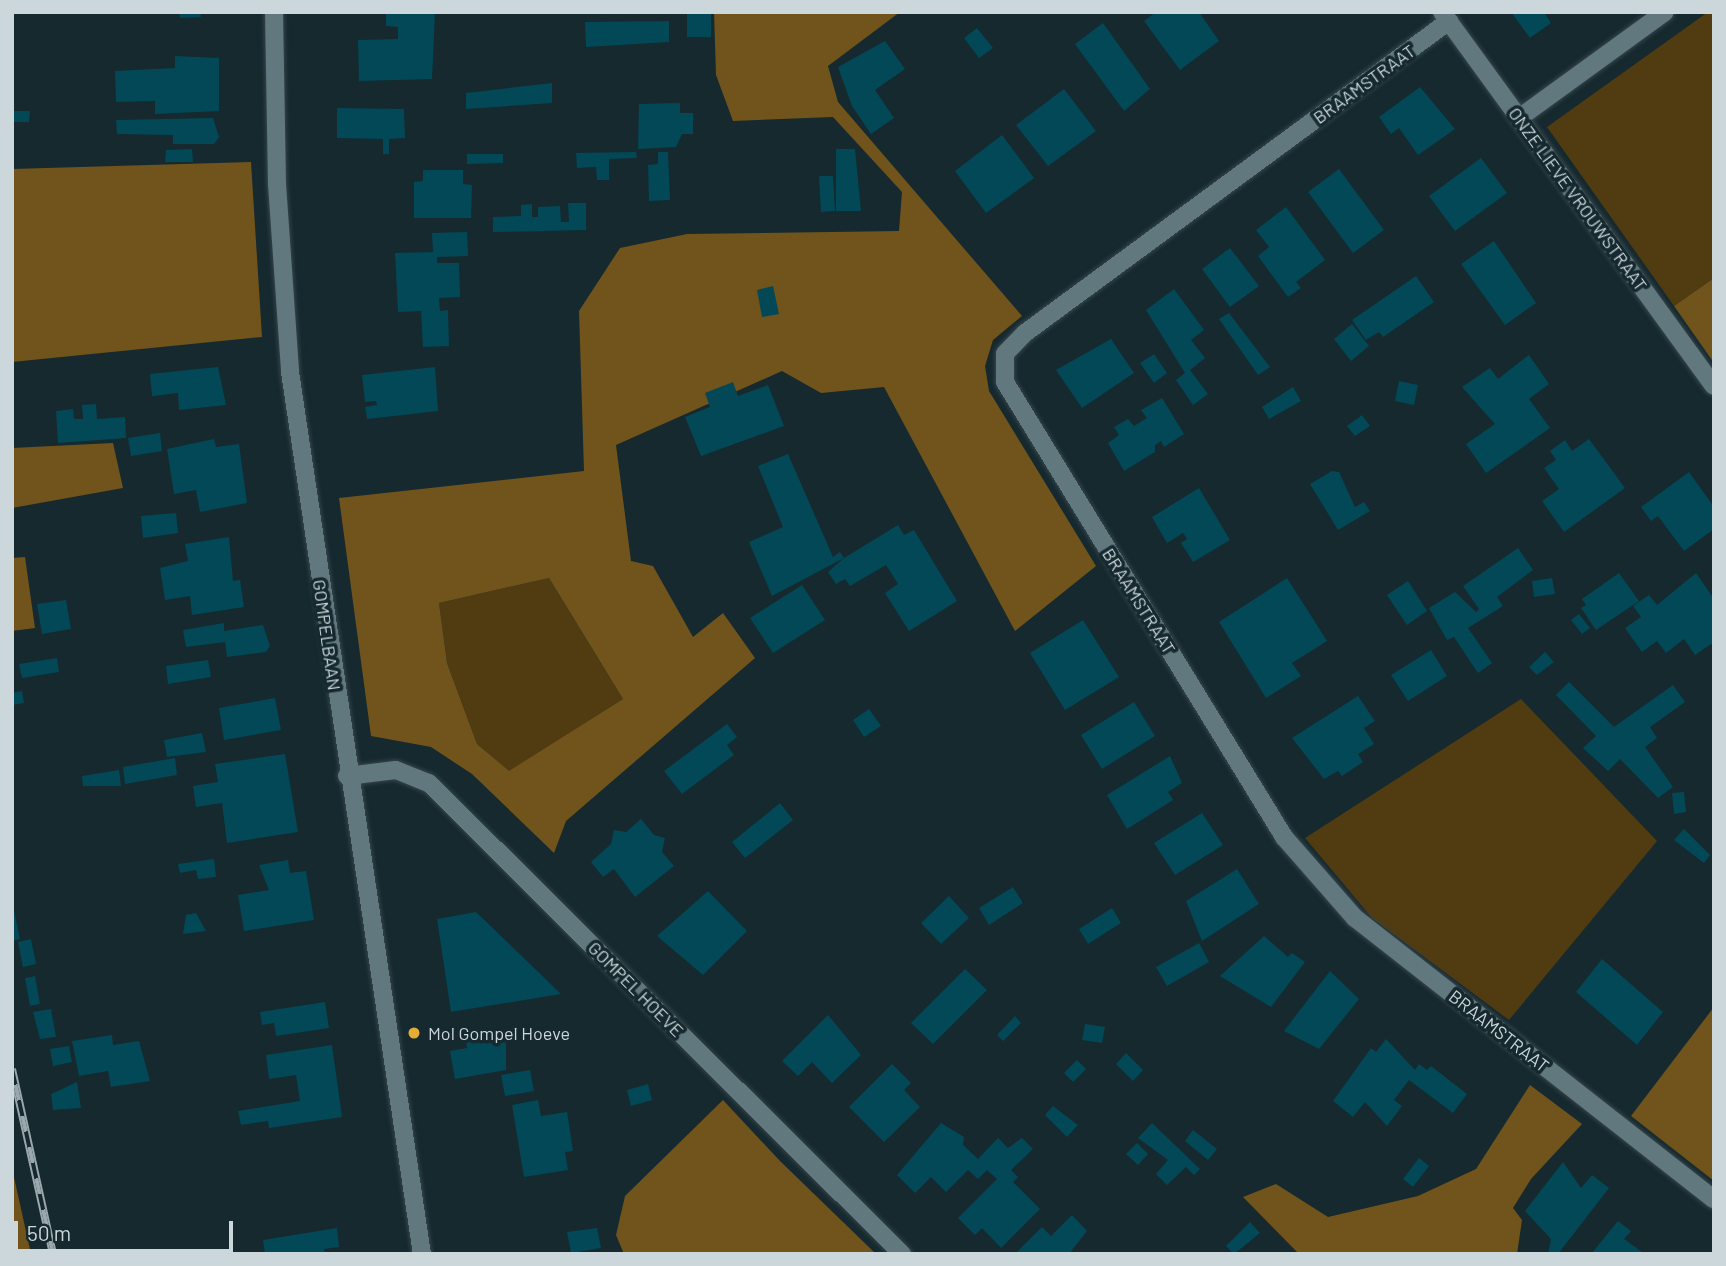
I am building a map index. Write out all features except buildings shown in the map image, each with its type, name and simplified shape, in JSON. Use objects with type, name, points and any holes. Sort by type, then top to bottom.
[{"type":"street","name":"GOMPELBAAN","points":[[274,12],[277,184],[290,372],[347,776],[422,1254]]},
{"type":"street","points":[[1519,117],[1665,12]]},
{"type":"street","name":"ONZE LIEVE VROUWSTRAAT","points":[[1445,17],[1714,386]]},
{"type":"street","name":"BRAAMSTRAAT","points":[[1445,17],[1026,333],[1005,354],[1005,382],[1302,858],[1355,918],[1714,1199]]},
{"type":"street","name":"GOMPEL HOEVE","points":[[347,776],[396,770],[429,783],[902,1254]]},
{"type":"shaded area","points":[[714,12],[900,12],[828,66],[838,102],[1022,316],[993,340],[985,366],[989,391],[1096,566],[1015,631],[884,387],[821,393],[782,371],[616,445],[631,561],[653,566],[693,637],[723,613],[755,658],[566,821],[554,853],[472,774],[431,747],[371,736],[339,498],[584,471],[579,311],[620,248],[687,234],[899,231],[902,192],[833,117],[733,121],[716,75]],"holes":[[[549,578],[623,699],[509,771],[477,744],[447,663],[439,603]]]},
{"type":"shaded area","points":[[1708,12],[1714,12],[1714,278],[1674,306],[1547,127]]},
{"type":"shaded area","points":[[251,162],[262,337],[12,362],[12,169]]},
{"type":"shaded area","points":[[1714,278],[1714,363],[1674,306]]},
{"type":"shaded area","points":[[113,443],[123,488],[12,508],[12,448]]},
{"type":"shaded area","points":[[25,557],[35,628],[12,631],[12,558]]},
{"type":"shaded area","points":[[549,578],[623,699],[509,772],[477,744],[447,663],[439,603]]},
{"type":"shaded area","points":[[1521,699],[1657,841],[1509,1020],[1372,918],[1305,838]]},
{"type":"shaded area","points":[[1714,1007],[1714,1181],[1631,1116]]},
{"type":"shaded area","points":[[1530,1085],[1582,1124],[1531,1179],[1513,1208],[1522,1220],[1517,1254],[1299,1254],[1243,1197],[1276,1184],[1328,1217],[1418,1196],[1476,1169]]},
{"type":"shaded area","points":[[723,1100],[780,1161],[876,1254],[624,1254],[616,1235],[625,1196]]},
{"type":"shaded area","points":[[12,1168],[31,1254],[12,1254]]},
{"type":"railway","points":[[12,1069],[53,1254]]},
{"type":"place","name":"Mol Gompel Hoeve","points":[[414,1033]]}]
